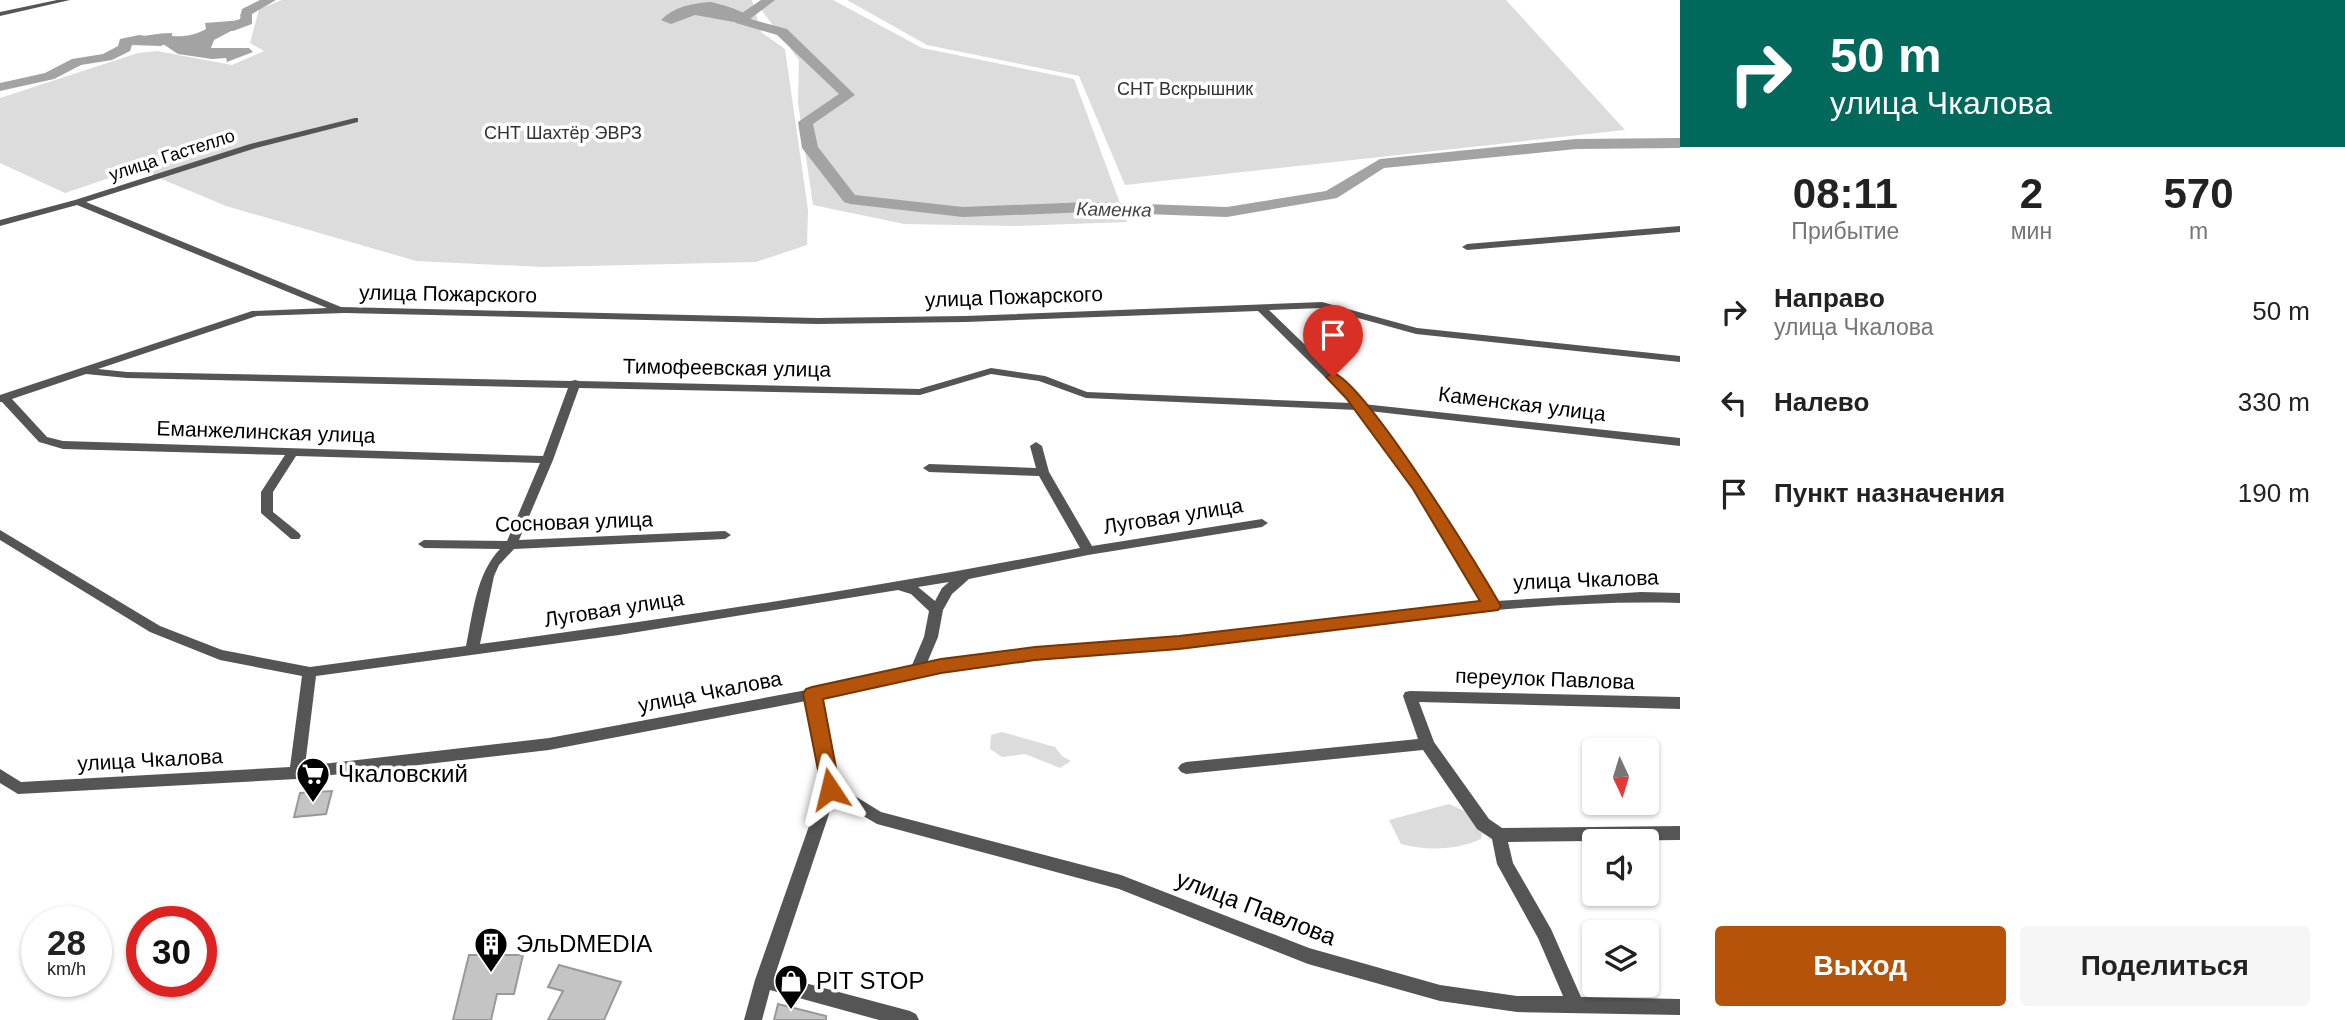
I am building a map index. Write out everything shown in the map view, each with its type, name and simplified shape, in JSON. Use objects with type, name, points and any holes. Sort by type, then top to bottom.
[{"type":"street","points":[[0,15],[35,4],[68,0]]},
{"type":"street","name":"улица Гастелло","points":[[0,223],[78,202],[253,146],[355,120]]},
{"type":"street","name":"улица Пожарского","points":[[78,202],[344,310]]},
{"type":"street","points":[[1467,247],[1680,229]]},
{"type":"street","name":"улица Пожарского","points":[[2,398],[256,313],[344,310],[817,321],[966,319],[1322,305],[1416,331],[1680,359]]},
{"type":"street","points":[[1259,306],[1351,395],[1419,487],[1492,606]]},
{"type":"street","name":"Тимофеевская улица","points":[[86,371],[127,375],[920,391],[991,371],[1041,378],[1086,395],[1360,407]]},
{"type":"street","points":[[472,650],[488,576],[494,563],[510,545],[547,460],[575,383]]},
{"type":"street","name":"Еманжелинская улица","points":[[2,398],[43,440],[62,445],[547,460]]},
{"type":"street","name":"Каменская улица","points":[[1360,407],[1680,442]]},
{"type":"street","points":[[1036,446],[1043,472],[1088,551]]},
{"type":"street","points":[[292,453],[267,492],[267,513],[295,536]]},
{"type":"street","points":[[929,468],[1043,472]]},
{"type":"street","name":"Луговая улица","points":[[0,534],[155,629],[220,655],[310,672],[606,632],[966,575],[1088,551],[1262,523]]},
{"type":"street","name":"Сосновая улица","points":[[424,544],[510,545],[725,535]]},
{"type":"street","points":[[917,669],[932,637],[936,610],[947,591],[966,575]]},
{"type":"street","points":[[896,585],[916,591],[936,610]]},
{"type":"street","name":"улица Чкалова","points":[[0,775],[18,788],[297,773],[549,744],[812,694],[917,669],[1035,654],[1179,642],[1492,606],[1641,597],[1680,598]]},
{"type":"street","points":[[297,773],[310,672]]},
{"type":"street","points":[[753,1020],[764,980],[830,789],[812,694]]},
{"type":"street","name":"переулок Павлова","points":[[1427,744],[1410,696],[1680,703]]},
{"type":"street","points":[[1186,768],[1427,744],[1483,824],[1499,835],[1680,833]]},
{"type":"street","name":"улица Павлова","points":[[830,789],[877,817],[1121,882],[1308,956],[1440,993],[1517,1004],[1680,1007]]},
{"type":"street","points":[[1499,835],[1505,864],[1545,934],[1576,1005]]},
{"type":"street","points":[[764,980],[911,1020]]},
{"type":"green space","name":"СНТ Шахтёр ЭВРЗ","points":[[282,0],[752,0],[761,32],[785,49],[808,210],[807,245],[756,262],[544,267],[416,261],[226,206],[146,170],[133,170],[65,193],[0,163],[0,98],[138,53],[157,51],[232,65],[264,51],[250,43],[259,9]]},
{"type":"green space","points":[[764,0],[833,0],[922,48],[1074,79],[1127,222],[1015,226],[904,224],[813,205],[798,103],[799,60],[757,4]]},
{"type":"green space","name":"СНТ Вскрышник","points":[[847,0],[1506,0],[1625,130],[1125,185],[1079,76],[927,45]]},
{"type":"green space","points":[[1002,732],[1055,747],[1062,756],[1071,761],[1060,768],[1025,754],[1002,757],[990,749],[991,735]]},
{"type":"green space","points":[[1449,804],[1467,812],[1482,833],[1481,839],[1442,848],[1401,844],[1389,820]]},
{"type":"shaded area","points":[[711,2],[749,16],[756,26],[695,15],[671,24],[661,20],[684,6]]},
{"type":"shaded area","points":[[243,11],[252,14],[250,21],[214,40],[211,48],[249,48],[253,52],[227,62],[226,58],[212,59],[178,54],[163,44],[128,40],[172,33],[172,36],[194,34],[206,29],[205,23],[243,20],[240,15]]},
{"type":"building","name":"Чкаловский","points":[[332,791],[326,814],[294,817],[300,793]]},
{"type":"building","name":"ЭльDMEDIA","points":[[469,955],[523,955],[514,994],[497,994],[491,1020],[453,1020]]},
{"type":"building","points":[[559,965],[621,982],[604,1020],[548,1020],[563,991],[548,987]]},
{"type":"building","name":"PIT STOP","points":[[778,1004],[826,1016],[826,1020],[774,1020]]},
{"type":"waterway","points":[[228,28],[247,21],[246,12],[270,0]]},
{"type":"waterway","name":"Каменка","points":[[769,0],[740,20],[782,32],[848,95],[805,122],[810,148],[850,199],[963,212],[1089,207],[1227,212],[1331,195],[1380,164],[1576,144],[1680,143]]},
{"type":"waterway","points":[[0,87],[49,76],[77,62],[107,57],[125,48],[125,42],[139,39],[161,42]]},
{"type":"place","name":"Чкаловский","points":[[313,804]]},
{"type":"place","name":"ЭльDMEDIA","points":[[491,974]]},
{"type":"place","name":"PIT STOP","points":[[791,1011]]},
{"type":"route","points":[[830,789],[812,694],[917,669],[1492,606],[1419,487],[1351,395],[1333,377]]}]
